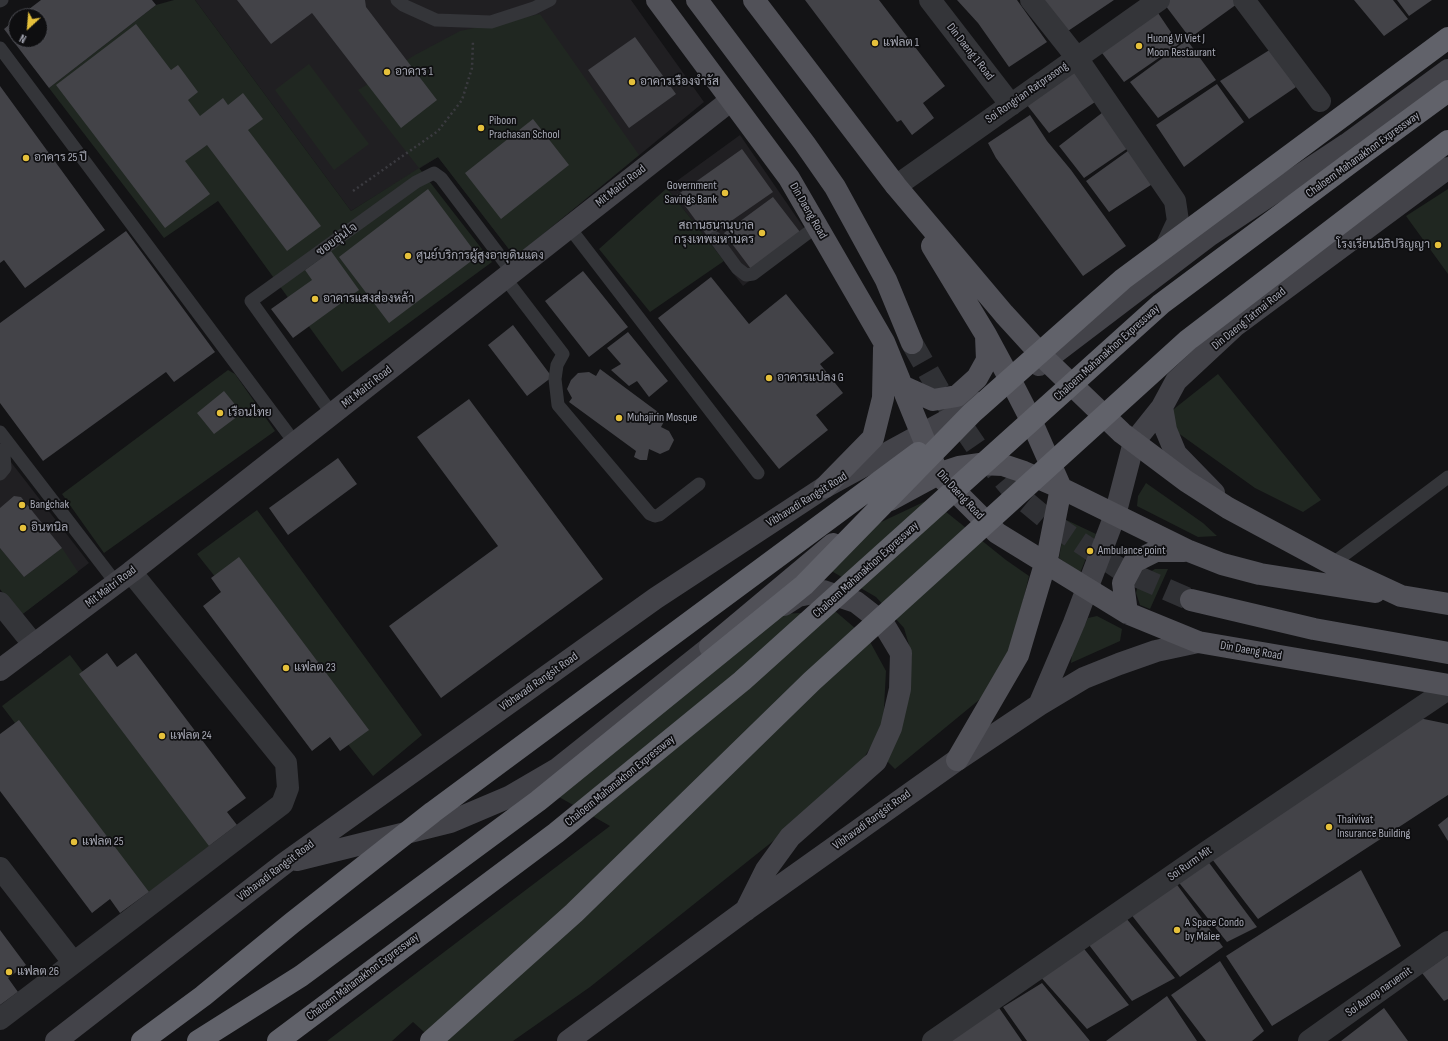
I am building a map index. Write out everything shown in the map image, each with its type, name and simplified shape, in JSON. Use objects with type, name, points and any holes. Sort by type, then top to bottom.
[{"type":"highway","points":[[198,1041],[301,976],[538,801],[700,671],[804,585],[972,413],[1123,279],[1448,38]]},
{"type":"highway","name":"Chaloem Mahanakhon Expressway","points":[[278,1041],[556,833],[742,681],[1161,304],[1448,91]]},
{"type":"highway","points":[[431,1041],[574,913],[812,681],[1188,340],[1448,141]]},
{"type":"highway","points":[[142,1041],[203,996],[292,923],[433,812],[972,413]]},
{"type":"main road","name":"Din Daeng Road","points":[[657,0],[730,101],[789,178],[884,342],[938,474],[997,533],[1127,613],[1198,642],[1448,684]]},
{"type":"main road","points":[[697,0],[805,144],[835,187],[886,280],[912,343]]},
{"type":"main road","points":[[754,0],[896,186],[1004,314],[1046,360],[1088,402],[1134,442],[1186,481],[1228,508],[1332,564],[1401,596]]},
{"type":"main road","points":[[1046,360],[1210,235],[1347,144],[1448,70]]},
{"type":"main road","name":"Mit Maitri Road","points":[[0,670],[124,577],[730,101]]},
{"type":"main road","name":"Din Daeng Tatmai Road","points":[[1134,442],[1162,407],[1176,381],[1235,326],[1448,168]]},
{"type":"main road","points":[[896,186],[986,335],[1030,418],[1061,488],[1046,563],[1018,654],[956,760]]},
{"type":"main road","points":[[902,386],[933,400],[957,396],[977,378],[986,360],[986,335]]},
{"type":"main road","points":[[825,487],[873,438],[883,398],[884,342]]},
{"type":"main road","name":"Vibhavadi Rangsit Road","points":[[56,1041],[285,863],[656,598],[825,487],[1013,385],[1046,360]]},
{"type":"main road","points":[[1162,407],[1166,430],[1176,454],[1228,508]]},
{"type":"main road","points":[[1039,704],[1074,623],[1086,588],[1115,515],[1134,442]]},
{"type":"main road","points":[[285,863],[450,822],[509,797],[557,769],[710,647],[877,506],[938,474],[959,467],[980,464],[1003,465],[1024,472],[1061,488],[1189,551],[1222,564],[1260,574],[1448,604]]},
{"type":"main road","points":[[1127,613],[1123,583],[1134,562],[1156,551],[1189,551]]},
{"type":"main road","points":[[710,647],[798,596],[822,591],[856,602],[883,623],[901,653],[900,689],[891,728],[876,761],[790,837],[766,870],[746,910]]},
{"type":"main road","points":[[1191,600],[1314,629],[1448,653]]},
{"type":"main road","name":"Vibhavadi Rangsit Road","points":[[568,1041],[746,910],[956,760],[1039,704],[1084,678],[1119,664],[1156,651],[1198,642]]},
{"type":"street","name":"Din Daeng 1 Road","points":[[930,0],[1011,104]]},
{"type":"street","points":[[1031,0],[1077,58],[1175,201],[1178,221],[1150,281]]},
{"type":"street","name":"Soi Rongrian Ratprasong","points":[[896,186],[1159,0]]},
{"type":"street","points":[[1244,0],[1320,101]]},
{"type":"street","points":[[0,1019],[282,804],[288,788],[286,763],[124,577]]},
{"type":"street","points":[[0,603],[34,645]]},
{"type":"street","name":"Soi Rurm Mit","points":[[933,1041],[1448,689]]},
{"type":"street","points":[[0,868],[73,962]]},
{"type":"street","name":"Soi Aunop naruemit","points":[[1309,1041],[1448,942]]},
{"type":"lane","points":[[398,0],[403,6],[436,20],[490,22],[534,8],[550,0]]},
{"type":"lane","points":[[0,48],[295,443]]},
{"type":"lane","name":"ซอยอุ่นใจ","points":[[332,414],[251,301],[416,182],[434,173],[441,178],[509,275]]},
{"type":"lane","points":[[715,238],[737,268],[746,275],[753,274],[817,226]]},
{"type":"lane","points":[[569,227],[758,473]]},
{"type":"lane","points":[[509,275],[563,354],[557,365],[555,379],[558,404],[650,514],[655,516],[660,515],[699,484]]},
{"type":"lane","points":[[0,432],[124,577]]},
{"type":"lane","points":[[0,450],[4,456],[5,468],[0,474]]},
{"type":"lane","points":[[1332,564],[1448,477]]},
{"type":"path","points":[[353,191],[438,131],[462,100],[472,68],[474,21]]},
{"type":"shaded area","points":[[174,0],[195,0],[351,211],[419,168],[492,262],[342,372],[218,201],[164,238],[49,88],[156,5]]},
{"type":"shaded area","name":"Piboon Prachasan School","points":[[195,0],[631,0],[704,102],[515,257],[438,157],[351,211]]},
{"type":"shaded area","points":[[540,14],[639,155],[515,257],[438,157],[419,168],[358,90],[415,55],[460,31]]},
{"type":"shaded area","points":[[309,64],[369,144],[334,170],[275,90]]},
{"type":"shaded area","points":[[740,135],[808,234],[743,286],[667,188]]},
{"type":"shaded area","points":[[667,188],[724,261],[650,312],[599,249]]},
{"type":"shaded area","name":"โรงเรียนนิธิปริญญา","points":[[1448,189],[1448,274],[1406,216]]},
{"type":"shaded area","points":[[228,370],[235,374],[275,431],[104,553],[62,494]]},
{"type":"shaded area","points":[[1218,374],[1321,500],[1303,512],[1255,488],[1160,420]]},
{"type":"shaded area","name":"Bangchak","points":[[0,448],[89,563],[20,616],[0,589]]},
{"type":"shaded area","points":[[1146,483],[1203,523],[1217,536],[1198,537],[1137,506],[1138,496]]},
{"type":"shaded area","points":[[930,499],[1006,560],[1029,576],[1010,655],[985,695],[895,769],[886,760],[903,716],[912,655],[904,628],[876,597],[828,569],[879,523]]},
{"type":"shaded area","points":[[257,510],[422,735],[373,776],[197,554]]},
{"type":"shaded area","points":[[1060,517],[1096,534],[1080,573],[1059,558],[1062,541]]},
{"type":"shaded area","points":[[0,548],[24,577],[62,548],[78,572],[20,616],[0,589]]},
{"type":"shaded area","points":[[1155,569],[1168,569],[1150,609],[1140,605],[1136,593],[1138,584],[1146,574]]},
{"type":"shaded area","points":[[835,611],[869,640],[886,671],[883,727],[860,764],[782,834],[590,987],[513,1041],[434,1041],[413,1022],[392,1041],[327,1041],[610,826],[545,789],[783,614]]},
{"type":"shaded area","points":[[1097,616],[1122,629],[1120,641],[1071,663],[1072,652],[1088,618]]},
{"type":"shaded area","points":[[70,655],[217,848],[149,899],[2,706]]},
{"type":"building","points":[[41,0],[152,0],[156,5],[49,88],[18,48],[48,48],[48,8],[30,8]]},
{"type":"building","name":"อาคาร 1","points":[[237,0],[365,0],[366,7],[437,100],[401,128],[312,13],[271,44]]},
{"type":"building","name":"แฟลต 1","points":[[805,0],[879,0],[945,86],[923,103],[934,118],[912,135],[901,120],[897,122]]},
{"type":"building","points":[[957,0],[1017,0],[1047,42],[1009,67],[978,23]]},
{"type":"building","points":[[1044,0],[1114,0],[1068,31]]},
{"type":"building","points":[[1235,0],[1237,4],[1190,38],[1162,1]]},
{"type":"building","points":[[1354,0],[1393,0],[1408,19],[1384,36]]},
{"type":"building","points":[[1397,0],[1432,0],[1409,16]]},
{"type":"building","name":"Huong Vi Viet J Moon Restaurant","points":[[1156,10],[1179,44],[1124,82],[1099,49]]},
{"type":"building","points":[[136,24],[171,70],[178,65],[198,92],[188,100],[200,116],[223,98],[228,105],[243,93],[263,119],[248,130],[321,226],[287,251],[207,145],[185,161],[210,194],[165,228],[56,85]]},
{"type":"building","points":[[8,26],[8,34],[4,29]]},
{"type":"building","name":"อาคารเรืองจำรัส","points":[[635,37],[676,94],[629,128],[588,70]]},
{"type":"building","points":[[1187,40],[1216,80],[1158,118],[1130,82]]},
{"type":"building","points":[[1271,49],[1296,87],[1249,119],[1220,81]]},
{"type":"building","points":[[1080,66],[1101,98],[1049,133],[1027,105]]},
{"type":"building","points":[[1217,84],[1244,122],[1184,167],[1156,125]]},
{"type":"building","name":"อาคาร 25 ปี","points":[[0,86],[105,230],[25,288],[4,260],[0,263]]},
{"type":"building","points":[[1107,109],[1131,146],[1084,178],[1059,146]]},
{"type":"building","points":[[1030,115],[1047,141],[1071,170],[1126,246],[1083,276],[996,158],[988,143]]},
{"type":"building","points":[[533,119],[569,165],[501,219],[465,173]]},
{"type":"building","points":[[1132,148],[1154,183],[1109,212],[1086,181]]},
{"type":"building","name":"Government Savings Bank","points":[[742,149],[773,192],[708,237],[677,195]]},
{"type":"building","name":"ศูนย์บริการผู้สูงอายุดินแดง","points":[[428,189],[478,256],[389,323],[339,257]]},
{"type":"building","name":"สถานธนานุบาล กรุงเทพมหานคร","points":[[773,197],[800,232],[751,269],[724,233]]},
{"type":"building","points":[[126,231],[215,352],[174,382],[166,372],[43,461],[0,403],[0,323]]},
{"type":"building","name":"อาคารแสงส่องหล้า","points":[[331,251],[359,290],[293,338],[271,309],[312,280],[305,270]]},
{"type":"building","points":[[583,271],[628,327],[589,357],[545,301]]},
{"type":"building","name":"อาคารแปลง G","points":[[711,277],[749,324],[786,294],[834,353],[820,364],[843,393],[816,415],[828,430],[779,469],[658,318]]},
{"type":"building","points":[[513,325],[552,377],[527,396],[488,345]]},
{"type":"building","points":[[628,332],[668,381],[649,397],[637,381],[629,386],[611,370],[621,364],[607,348]]},
{"type":"building","points":[[600,369],[666,418],[661,427],[669,431],[674,440],[669,450],[660,454],[649,449],[647,460],[640,460],[634,457],[636,451],[569,402],[572,398],[567,389],[571,380],[578,373],[589,372],[596,376]]},
{"type":"building","name":"เรือนไทย","points":[[224,391],[242,413],[214,434],[197,413]]},
{"type":"building","points":[[469,399],[603,579],[441,698],[389,626],[498,546],[417,437]]},
{"type":"building","points":[[338,458],[357,484],[288,535],[269,508]]},
{"type":"building","name":"อินทนิล","points":[[14,496],[21,497],[62,548],[24,577],[0,548],[0,508]]},
{"type":"building","name":"แฟลต 23","points":[[239,557],[369,730],[340,751],[330,737],[312,751],[203,606],[221,592],[211,578]]},
{"type":"building","name":"แฟลต 24","points":[[107,653],[117,667],[136,653],[246,798],[227,812],[237,825],[209,846],[79,674]]},
{"type":"building","name":"Thaivivat Insurance Building","points":[[1419,718],[1448,724],[1448,795],[1258,919],[1212,859]]},
{"type":"building","name":"แฟลต 25","points":[[19,720],[149,892],[120,913],[110,899],[92,913],[0,791],[0,734]]},
{"type":"building","points":[[1448,817],[1448,841],[1438,825]]},
{"type":"building","points":[[1207,860],[1257,927],[1227,942],[1176,879]]},
{"type":"building","points":[[1361,870],[1401,946],[1272,1026],[1226,956]]},
{"type":"building","name":"A Space Condo by Malee","points":[[1175,882],[1223,947],[1180,977],[1130,913]]},
{"type":"building","points":[[1126,918],[1175,978],[1132,1001],[1089,945]]},
{"type":"building","name":"แฟลต 26","points":[[0,930],[26,965],[8,978],[18,992],[0,1005]]},
{"type":"building","points":[[1081,945],[1129,1005],[1087,1029],[1038,974]]},
{"type":"building","points":[[1448,955],[1448,999],[1444,1001],[1422,973]]},
{"type":"building","points":[[1220,961],[1264,1031],[1252,1041],[1206,1041],[1171,995]]},
{"type":"building","points":[[1042,983],[1090,1041],[1027,1041],[1003,1007]]},
{"type":"building","points":[[1167,996],[1197,1041],[1106,1041]]},
{"type":"building","points":[[995,1002],[1022,1041],[946,1041]]},
{"type":"building","points":[[1384,1008],[1408,1041],[1341,1041]]},
{"type":"tunnel","points":[[912,343],[945,401],[978,449],[1014,492],[1055,526],[1120,569],[1191,600]]},
{"type":"place","name":"แฟลต 1","points":[[875,43]]},
{"type":"place","name":"Huong Vi Viet J Moon Restaurant","points":[[1139,46]]},
{"type":"place","name":"อาคาร 1","points":[[387,72]]},
{"type":"place","name":"อาคารเรืองจำรัส","points":[[632,82]]},
{"type":"place","name":"Piboon Prachasan School","points":[[481,128]]},
{"type":"place","name":"อาคาร 25 ปี","points":[[26,158]]},
{"type":"place","name":"Government Savings Bank","points":[[725,193]]},
{"type":"place","name":"สถานธนานุบาล กรุงเทพมหานคร","points":[[762,233]]},
{"type":"place","name":"โรงเรียนนิธิปริญญา","points":[[1438,245]]},
{"type":"place","name":"ศูนย์บริการผู้สูงอายุดินแดง","points":[[408,256]]},
{"type":"place","name":"อาคารแสงส่องหล้า","points":[[315,299]]},
{"type":"place","name":"อาคารแปลง G","points":[[769,378]]},
{"type":"place","name":"เรือนไทย","points":[[220,413]]},
{"type":"place","name":"Muhajirin Mosque","points":[[619,418]]},
{"type":"place","name":"Bangchak","points":[[22,505]]},
{"type":"place","name":"อินทนิล","points":[[23,528]]},
{"type":"place","name":"Ambulance point","points":[[1090,551]]},
{"type":"place","name":"แฟลต 23","points":[[286,668]]},
{"type":"place","name":"แฟลต 24","points":[[162,736]]},
{"type":"place","name":"Thaivivat Insurance Building","points":[[1329,827]]},
{"type":"place","name":"แฟลต 25","points":[[74,842]]},
{"type":"place","name":"A Space Condo by Malee","points":[[1177,930]]},
{"type":"place","name":"แฟลต 26","points":[[9,972]]}]
